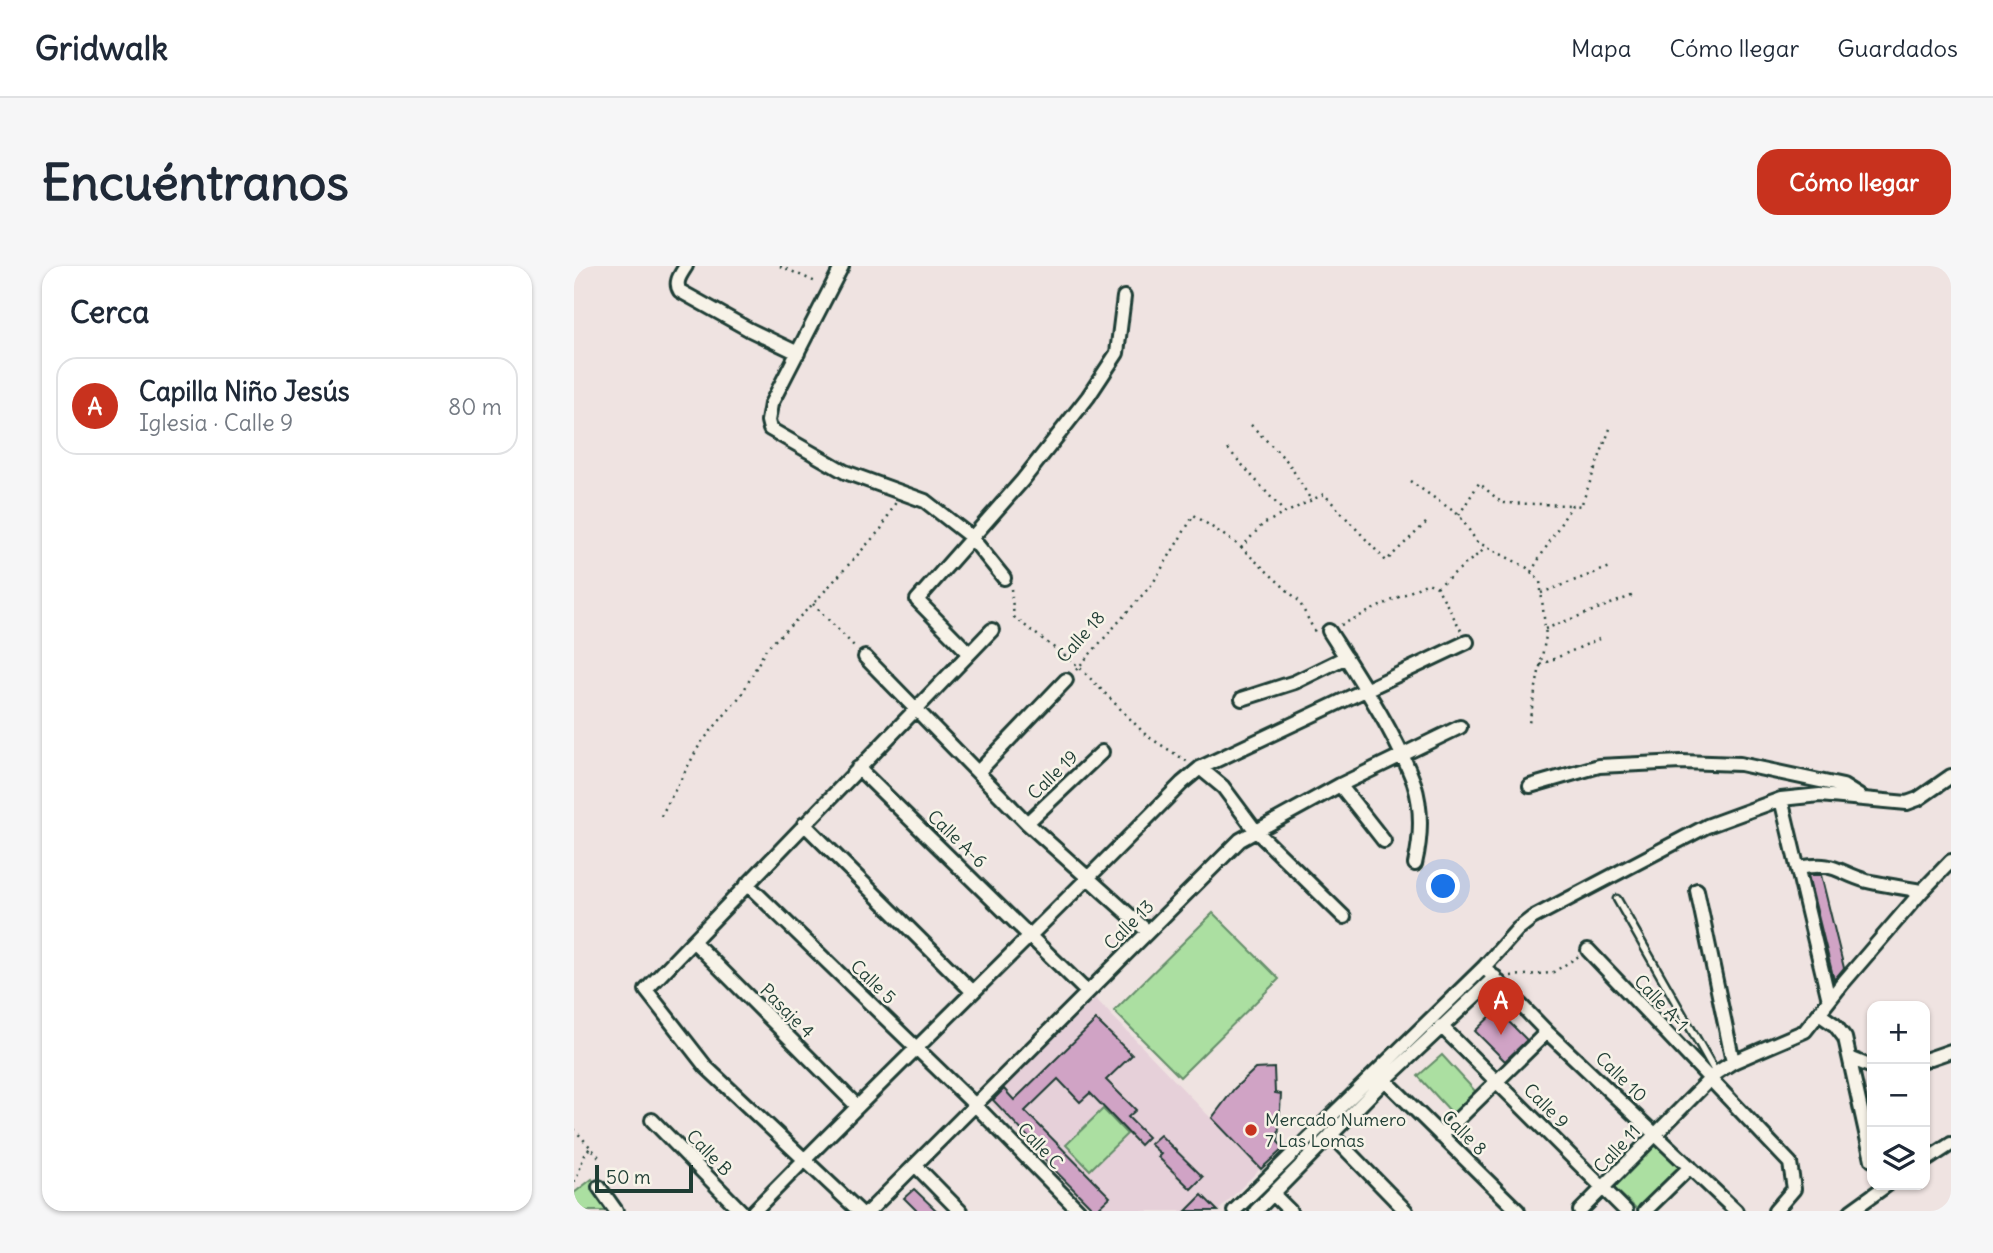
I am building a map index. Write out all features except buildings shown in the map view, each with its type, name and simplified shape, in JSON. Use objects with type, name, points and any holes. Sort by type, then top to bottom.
[{"type":"street","points":[[686,266],[678,280],[677,287],[680,291],[798,353]]},
{"type":"street","points":[[842,266],[771,404],[768,421],[770,429],[845,472],[925,501],[971,537],[1004,578]]},
{"type":"street","points":[[969,653],[917,600],[1022,481],[1088,397],[1116,353],[1124,297]]},
{"type":"street","points":[[859,1211],[706,1067],[646,990],[992,630]]},
{"type":"street","points":[[1329,631],[1366,691],[1414,785],[1420,834],[1415,863]]},
{"type":"street","points":[[754,1211],[856,1106],[1200,768],[1468,642]]},
{"type":"street","points":[[865,657],[1027,823],[1147,931]]},
{"type":"street","points":[[1242,699],[1295,682],[1346,657]]},
{"type":"street","name":"Calle 18","points":[[979,771],[1066,680]]},
{"type":"street","name":"Calle 13","points":[[869,1211],[1240,840],[1340,785],[1460,727]]},
{"type":"street","name":"Calle 19","points":[[1027,823],[1102,752]]},
{"type":"street","points":[[1530,786],[1599,766],[1681,762],[1740,764],[1843,786],[1862,798]]},
{"type":"street","name":"Calle A-6","points":[[858,768],[1032,935],[1087,992]]},
{"type":"street","points":[[1200,768],[1223,787],[1255,830],[1344,917]]},
{"type":"street","points":[[1234,1211],[1532,918],[1707,826],[1781,799],[1820,795],[1907,803],[1918,799],[1951,776]]},
{"type":"street","points":[[1340,785],[1384,841]]},
{"type":"street","points":[[1781,799],[1829,1000]]},
{"type":"street","points":[[804,824],[973,992]]},
{"type":"street","name":"Calle 11","points":[[1580,1211],[1712,1077],[1733,1062],[1805,1031],[1922,891],[1951,861]]},
{"type":"street","points":[[1799,868],[1818,864],[1831,866],[1865,880],[1922,891]]},
{"type":"street","name":"Calle 5","points":[[747,884],[975,1105]]},
{"type":"street","points":[[1697,890],[1733,1062]]},
{"type":"street","name":"Pasaje 4","points":[[693,941],[856,1106]]},
{"type":"street","name":"Calle A-1","points":[[1588,950],[1712,1077],[1790,1163],[1794,1189],[1775,1211]]},
{"type":"street","name":"Calle 10","points":[[1484,967],[1547,1032],[1736,1211]]},
{"type":"street","points":[[1256,1211],[1385,1080],[1495,976]]},
{"type":"street","points":[[1819,1014],[1835,1025],[1845,1038],[1852,1059],[1867,1135]]},
{"type":"street","name":"Calle 9","points":[[1441,1026],[1626,1211]]},
{"type":"street","points":[[1441,1136],[1547,1032]]},
{"type":"street","points":[[1930,1058],[1951,1051]]},
{"type":"street","points":[[1852,1059],[1867,1066]]},
{"type":"street","name":"Calle 8","points":[[1385,1080],[1518,1211]]},
{"type":"street","name":"Calle C","points":[[975,1105],[1079,1211]]},
{"type":"street","name":"Calle B","points":[[652,1120],[741,1211]]},
{"type":"street","points":[[1331,1134],[1406,1211]]},
{"type":"street","points":[[1930,1158],[1951,1144]]},
{"type":"street","points":[[915,1165],[960,1211]]},
{"type":"street","points":[[1645,1211],[1689,1167]]},
{"type":"street","points":[[599,1187],[616,1211]]},
{"type":"street","points":[[1851,1211],[1877,1190]]},
{"type":"street","points":[[1273,1194],[1290,1211]]},
{"type":"lane","points":[[1616,899],[1712,1077]]},
{"type":"path","points":[[780,266],[831,289]]},
{"type":"path","points":[[1251,425],[1288,462],[1311,500]]},
{"type":"path","points":[[1459,515],[1479,482],[1502,503],[1581,506],[1611,426]]},
{"type":"path","points":[[1228,449],[1284,513]]},
{"type":"path","points":[[1410,481],[1459,515],[1477,542],[1526,567],[1540,582],[1546,636],[1529,723]]},
{"type":"path","points":[[661,816],[700,744],[742,694],[766,649],[813,604],[881,528],[901,493]]},
{"type":"path","points":[[1428,521],[1385,561],[1324,494],[1264,524],[1241,548],[1299,601],[1317,637],[1428,583],[1437,587],[1468,642]]},
{"type":"path","points":[[1531,572],[1572,505]]},
{"type":"path","name":"Calle 18","points":[[1066,680],[1153,583],[1195,515],[1241,548]]},
{"type":"path","points":[[1437,587],[1488,547]]},
{"type":"path","points":[[1541,593],[1613,566]]},
{"type":"path","points":[[1004,578],[1011,585],[1014,617],[1079,667],[1147,736],[1200,768]]},
{"type":"path","points":[[1545,629],[1634,595]]},
{"type":"path","points":[[813,604],[865,657]]},
{"type":"path","points":[[1540,665],[1599,639]]},
{"type":"path","points":[[1495,976],[1552,973],[1588,950]]},
{"type":"path","points":[[574,1129],[600,1158]]},
{"type":"path","points":[[575,1179],[581,1157],[590,1148]]},
{"type":"shaded area","points":[[1095,998],[1260,1169],[1218,1211],[1095,1211],[989,1102]]},
{"type":"green space","points":[[1213,913],[1279,979],[1180,1077],[1114,1011]]},
{"type":"green space","points":[[1442,1055],[1476,1092],[1453,1114],[1418,1076]]},
{"type":"green space","points":[[1103,1109],[1127,1134],[1090,1170],[1066,1145]]},
{"type":"green space","points":[[1655,1143],[1680,1167],[1638,1210],[1613,1187]]},
{"type":"green space","points":[[592,1179],[614,1211],[574,1211],[574,1193]]},
{"type":"place","name":"Capilla Niño Jesús","points":[[1501,1035]]},
{"type":"place","name":"Mercado Numero 7 Las Lomas","points":[[1251,1130]]}]
